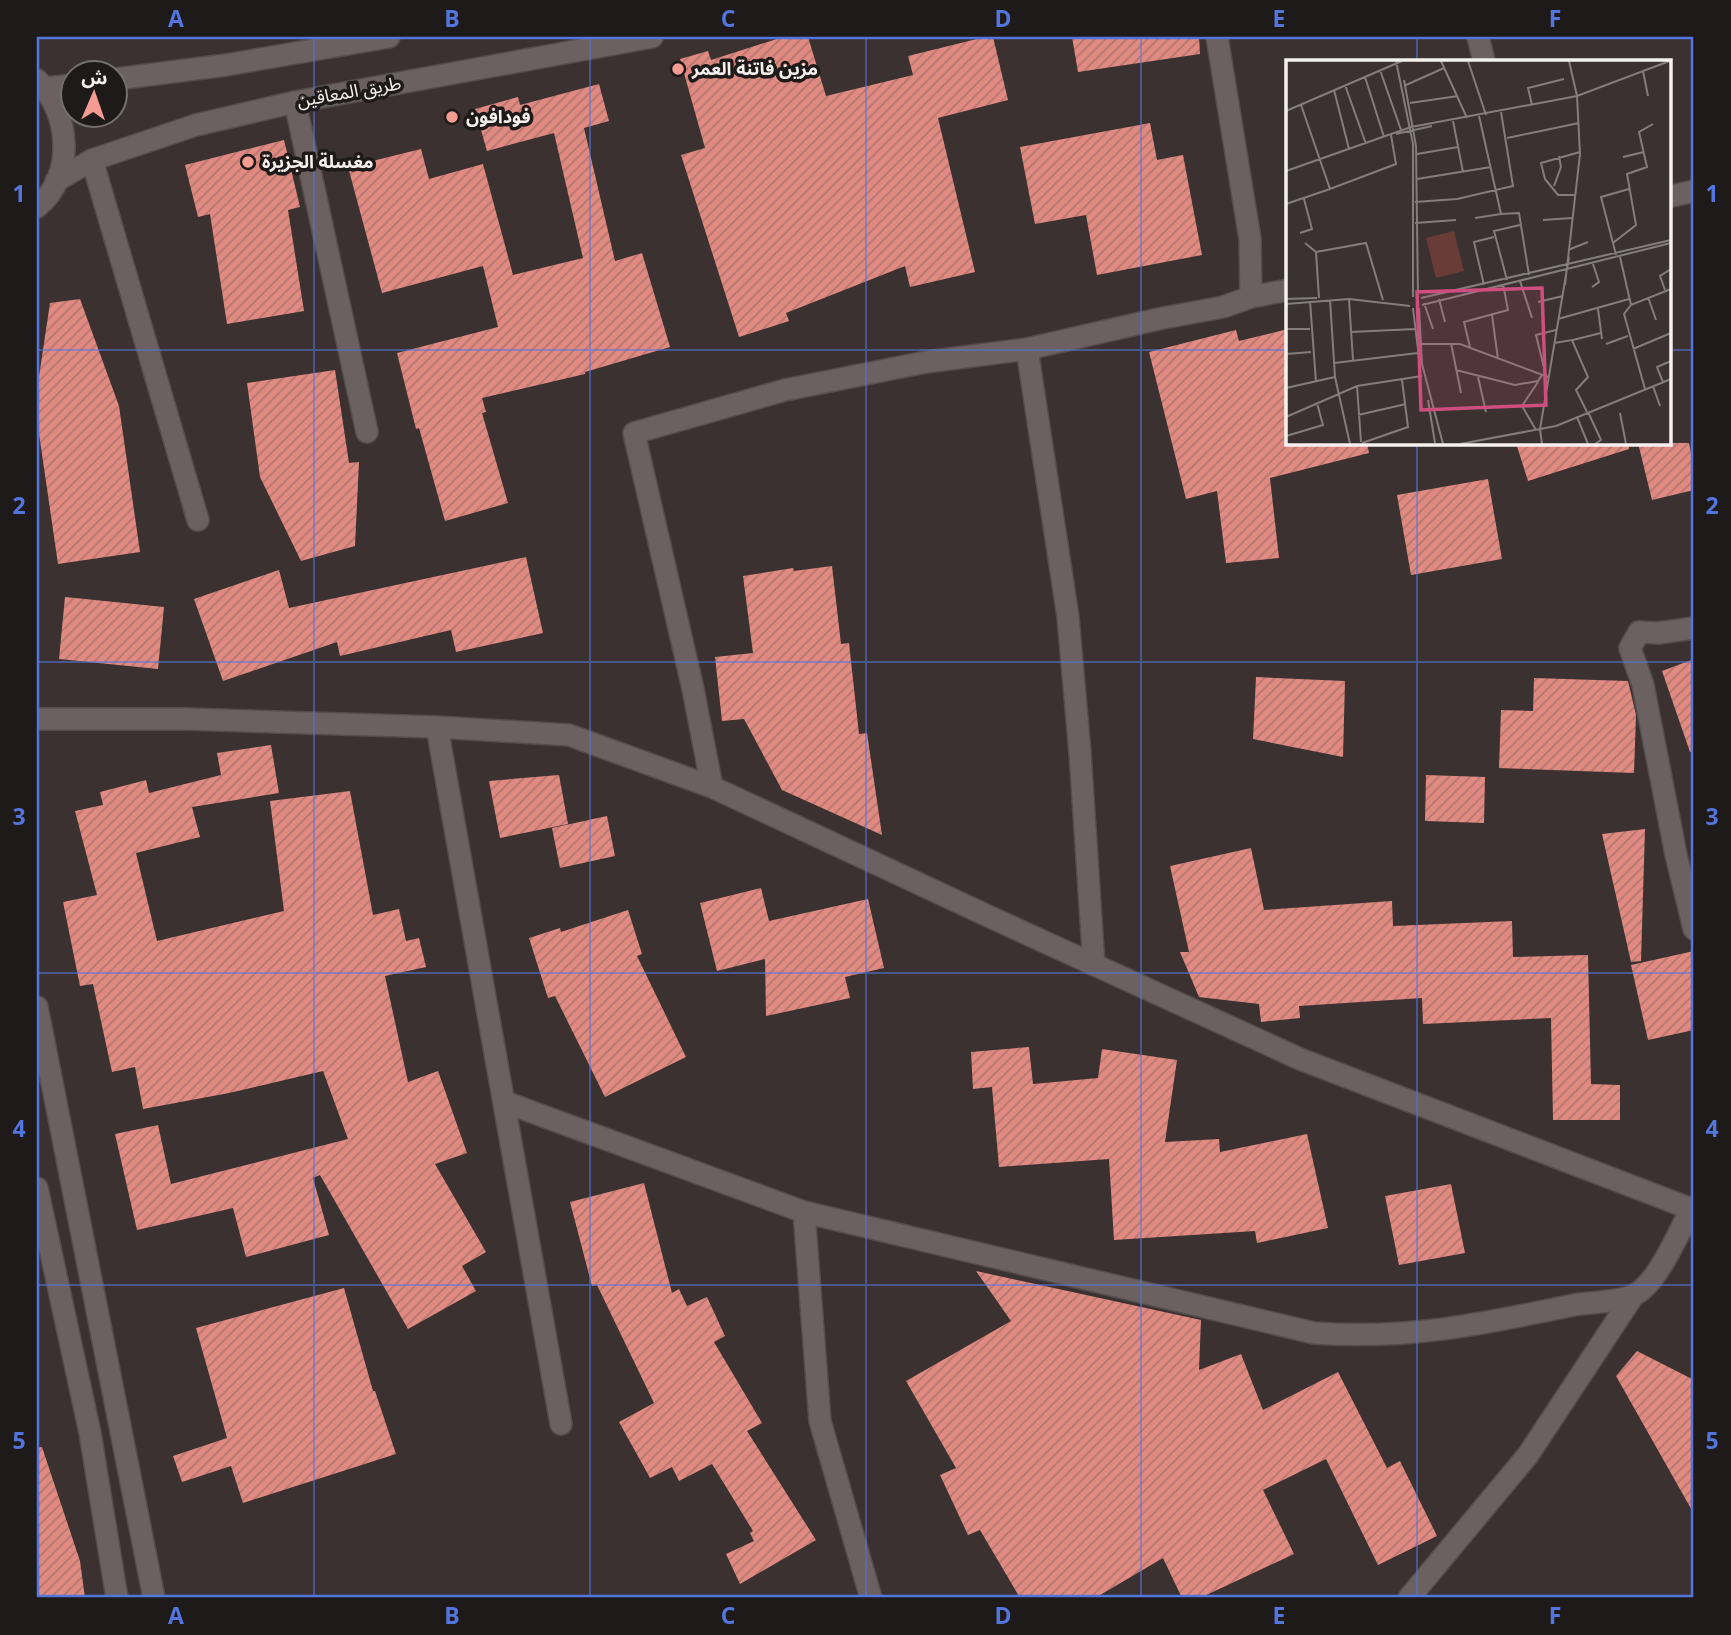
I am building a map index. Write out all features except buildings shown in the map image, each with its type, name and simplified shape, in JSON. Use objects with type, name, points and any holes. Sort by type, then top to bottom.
[{"type":"street","points":[[130,77],[226,65],[389,37]]},
{"type":"street","name":"طريق المعاقين","points":[[56,181],[92,160],[196,125],[295,102],[652,37]]},
{"type":"street","points":[[1217,37],[1250,239],[1251,297]]},
{"type":"street","points":[[1478,37],[1484,60]]},
{"type":"street","points":[[41,84],[60,85]]},
{"type":"street","points":[[37,207],[56,181],[64,158],[64,133],[58,109],[41,84]]},
{"type":"street","points":[[295,102],[367,432]]},
{"type":"street","points":[[92,160],[198,520]]},
{"type":"street","points":[[1672,196],[1694,191]]},
{"type":"street","points":[[712,787],[693,689],[634,433],[785,390],[926,362],[1027,349],[1223,307],[1251,297],[1286,290]]},
{"type":"street","points":[[1027,349],[1068,617],[1094,965]]},
{"type":"street","points":[[1694,628],[1658,633],[1639,632],[1630,648],[1646,697],[1676,855],[1694,929]]},
{"type":"street","points":[[37,719],[187,719],[437,727],[569,735],[712,787],[1300,1059],[1692,1210],[1668,1256],[1651,1279],[1633,1296],[1528,1455],[1409,1598]]},
{"type":"street","points":[[437,727],[561,1424]]},
{"type":"street","points":[[37,1007],[154,1598]]},
{"type":"street","points":[[505,1102],[804,1212],[1314,1333],[1406,1335],[1474,1326],[1589,1302],[1633,1296]]},
{"type":"street","points":[[37,1188],[90,1433],[117,1598]]},
{"type":"street","points":[[804,1212],[820,1421],[871,1598]]},
{"type":"place","name":"مزين فاتنة العمر","points":[[678,69]]},
{"type":"place","name":"فودافون","points":[[452,117]]},
{"type":"place","name":"مغسلة الجزيرة","points":[[248,162]]}]
